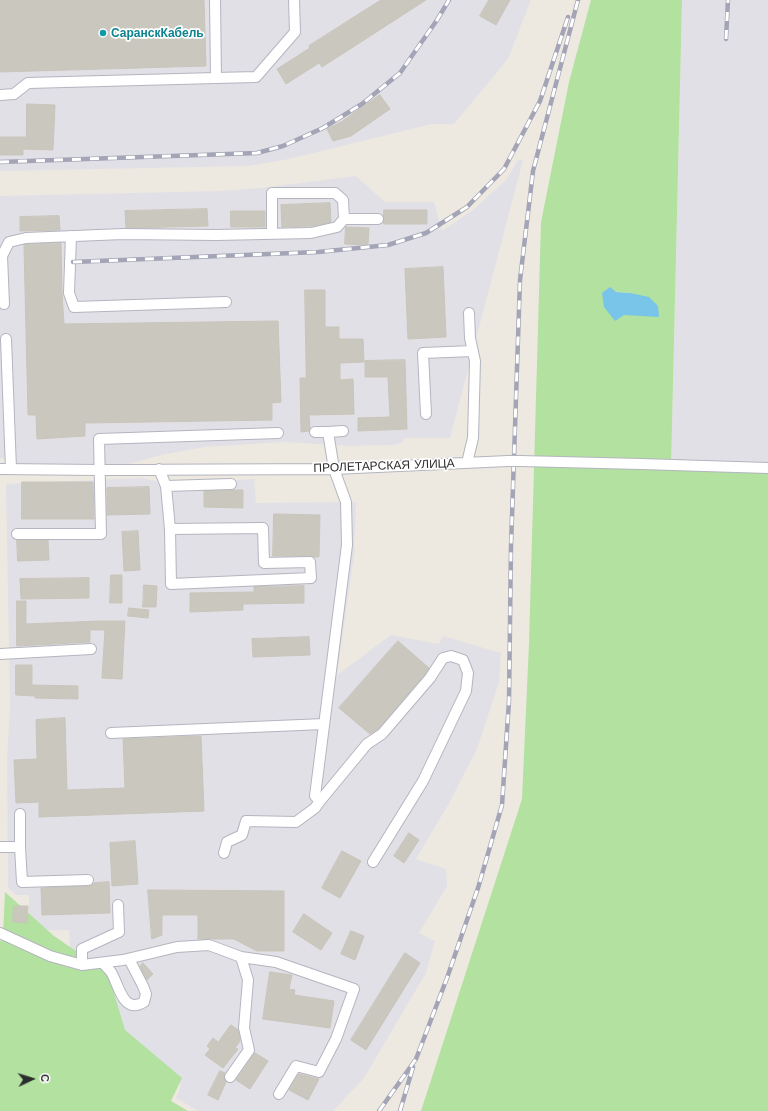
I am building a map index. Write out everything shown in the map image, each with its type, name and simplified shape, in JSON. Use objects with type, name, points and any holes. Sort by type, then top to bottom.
[{"type":"street","points":[[215,0],[216,78]]},
{"type":"street","points":[[0,95],[14,94],[28,83],[256,77],[295,32],[294,0]]},
{"type":"street","points":[[4,304],[1,256],[9,242],[26,238],[123,234],[208,235],[272,234],[311,233],[337,227],[344,219],[343,200],[336,193],[272,193],[272,234]]},
{"type":"street","points":[[344,219],[378,219]]},
{"type":"street","points":[[71,236],[69,293],[74,307],[226,302]]},
{"type":"street","points":[[467,463],[472,438],[475,361],[470,338],[469,313]]},
{"type":"street","points":[[6,339],[4,411],[11,469]]},
{"type":"street","points":[[426,414],[423,354],[473,350]]},
{"type":"street","points":[[315,432],[343,431]]},
{"type":"street","points":[[320,800],[315,796],[346,545],[346,502],[334,469],[328,432]]},
{"type":"street","points":[[17,534],[101,534],[99,438],[278,433]]},
{"type":"street","name":"ПРОЛЕТАРСКАЯ УЛИЦА","points":[[0,469],[334,469],[508,461],[768,468]]},
{"type":"street","points":[[159,469],[166,486],[170,529],[171,584],[310,578],[310,562],[264,563],[263,528],[170,529]]},
{"type":"street","points":[[166,486],[231,484]]},
{"type":"street","points":[[0,654],[91,649]]},
{"type":"street","points":[[224,853],[227,842],[242,835],[246,821],[296,822],[315,808],[367,744],[382,734],[430,678],[443,658],[452,656],[463,660],[468,673],[466,691],[424,781],[373,862]]},
{"type":"street","points":[[111,733],[324,724]]},
{"type":"street","points":[[20,814],[22,882],[88,880]]},
{"type":"street","points":[[0,847],[20,847]]},
{"type":"street","points":[[82,965],[82,950],[119,932],[118,905]]},
{"type":"street","points":[[0,933],[50,956],[82,965],[129,959],[177,947],[209,945],[241,957],[276,962],[354,989],[336,1039],[319,1072],[296,1066],[279,1094]]},
{"type":"street","points":[[230,1077],[249,1050],[244,1028],[248,980],[241,957]]},
{"type":"street","points":[[103,963],[111,972],[124,999],[130,1004],[138,1006],[144,1002],[146,994],[129,959]]},
{"type":"shaded area","points":[[0,0],[531,0],[508,59],[454,124],[432,124],[289,159],[248,166],[0,171]]},
{"type":"shaded area","points":[[682,0],[768,0],[768,470],[671,468]]},
{"type":"shaded area","points":[[518,160],[523,160],[450,438],[404,438],[403,442],[390,445],[350,446],[283,442],[205,447],[161,455],[129,464],[24,466],[0,458],[0,196],[219,191],[261,188],[356,176],[385,202],[434,202],[442,231],[473,210],[506,180]]},
{"type":"shaded area","points":[[140,478],[171,484],[254,479],[256,503],[356,502],[354,555],[337,675],[391,635],[439,644],[443,636],[501,653],[499,682],[477,749],[448,805],[416,859],[446,869],[447,886],[419,933],[435,941],[426,973],[364,1078],[333,1111],[198,1111],[176,1098],[181,1085],[123,1039],[72,989],[69,930],[29,931],[29,895],[16,895],[8,888],[7,759],[10,708],[6,484]]},
{"type":"green space","points":[[591,0],[682,0],[671,468],[768,470],[768,1111],[421,1111],[522,799],[529,643],[541,222],[569,82]],"holes":[[[616,292],[630,293],[604,307]]]},
{"type":"green space","points":[[5,892],[54,936],[108,973],[125,1030],[182,1078],[171,1101],[188,1111],[0,1111],[0,942],[3,935]]},
{"type":"water","points":[[610,287],[616,292],[649,297],[658,306],[659,317],[624,315],[615,321],[604,307],[602,293]]},
{"type":"building","name":"СаранскКабель","points":[[0,0],[204,0],[206,66],[0,72]]},
{"type":"building","points":[[381,0],[426,0],[322,67],[319,63],[286,84],[277,69],[310,48],[309,46]]},
{"type":"building","points":[[489,0],[510,0],[496,25],[480,16]]},
{"type":"building","points":[[380,95],[390,109],[351,136],[333,141],[327,129],[341,122]]},
{"type":"building","points":[[27,104],[55,105],[53,150],[23,149],[23,155],[0,155],[0,137],[26,137]]},
{"type":"building","points":[[330,203],[331,222],[314,226],[282,227],[281,205]]},
{"type":"building","points":[[207,209],[208,226],[126,228],[125,211]]},
{"type":"building","points":[[384,210],[427,210],[427,224],[384,224]]},
{"type":"building","points":[[231,211],[265,211],[265,227],[231,227]]},
{"type":"building","points":[[59,216],[60,230],[20,231],[20,217]]},
{"type":"building","points":[[346,227],[369,228],[368,245],[345,244]]},
{"type":"building","points":[[61,243],[64,324],[278,321],[281,402],[272,403],[272,420],[85,423],[85,436],[37,439],[36,415],[28,415],[24,245]]},
{"type":"building","points":[[443,267],[446,337],[408,339],[405,269]]},
{"type":"building","points":[[305,290],[325,290],[325,327],[339,327],[339,339],[363,339],[364,362],[340,363],[340,380],[353,379],[354,414],[309,415],[309,431],[301,432],[300,378],[306,378]]},
{"type":"building","points":[[405,360],[407,429],[358,431],[358,418],[390,417],[388,377],[365,377],[365,361]]},
{"type":"building","points":[[22,482],[93,482],[94,519],[22,519]]},
{"type":"building","points":[[149,487],[150,514],[107,515],[107,488]]},
{"type":"building","points":[[243,490],[243,508],[204,507],[204,491]]},
{"type":"building","points":[[274,514],[320,515],[319,557],[273,556]]},
{"type":"building","points":[[138,531],[140,570],[124,571],[122,532]]},
{"type":"building","points":[[17,540],[48,540],[49,560],[18,561]]},
{"type":"building","points":[[111,575],[122,575],[122,603],[110,603]]},
{"type":"building","points":[[89,578],[89,598],[21,599],[20,579]]},
{"type":"building","points":[[144,585],[157,586],[156,607],[143,607]]},
{"type":"building","points":[[304,586],[304,603],[243,604],[243,610],[190,612],[190,593],[254,592],[254,587]]},
{"type":"building","points":[[17,601],[26,601],[26,624],[125,621],[122,679],[102,678],[105,630],[90,630],[90,642],[17,646]]},
{"type":"building","points":[[129,608],[149,610],[148,618],[128,616]]},
{"type":"building","points":[[309,637],[310,655],[253,657],[252,639]]},
{"type":"building","points":[[398,641],[429,668],[378,729],[370,734],[339,708]]},
{"type":"building","points":[[16,665],[32,665],[32,685],[78,686],[78,699],[35,698],[35,696],[16,695]]},
{"type":"building","points":[[65,718],[67,790],[125,788],[123,739],[201,736],[204,811],[39,817],[39,802],[16,803],[14,760],[37,759],[36,720]]},
{"type":"building","points":[[409,833],[419,840],[404,863],[394,856]]},
{"type":"building","points":[[135,841],[138,884],[112,886],[110,843]]},
{"type":"building","points":[[342,851],[361,861],[340,898],[322,888]]},
{"type":"building","points":[[109,882],[110,913],[42,915],[41,888],[88,886],[94,883]]},
{"type":"building","points":[[148,890],[284,891],[284,951],[257,951],[234,939],[198,939],[198,915],[162,915],[162,935],[152,939]]},
{"type":"building","points":[[14,906],[28,906],[27,923],[13,922]]},
{"type":"building","points":[[304,914],[332,933],[321,950],[293,932]]},
{"type":"building","points":[[351,931],[364,936],[355,960],[341,954]]},
{"type":"building","points":[[405,953],[420,963],[366,1050],[351,1040]]},
{"type":"building","points":[[143,963],[153,974],[147,980],[140,966]]},
{"type":"building","points":[[270,972],[292,975],[289,989],[295,990],[294,995],[334,1001],[330,1028],[263,1019]]},
{"type":"building","points":[[231,1025],[238,1030],[240,1041],[235,1048],[238,1049],[223,1068],[205,1055],[210,1049],[207,1046],[213,1038],[218,1042]]},
{"type":"building","points":[[255,1053],[268,1061],[250,1089],[236,1080]]},
{"type":"building","points":[[220,1071],[225,1073],[224,1077],[226,1082],[218,1100],[208,1095]]},
{"type":"building","points":[[299,1074],[319,1079],[308,1100],[289,1090]]},
{"type":"railway","points":[[0,162],[257,153],[283,146],[323,128],[362,104],[400,73],[449,0]]},
{"type":"railway","points":[[379,1111],[416,1059],[447,978],[478,888],[502,805],[509,701],[511,546],[520,280],[533,171],[578,0]]},
{"type":"railway","points":[[726,39],[728,0]]},
{"type":"railway","points":[[73,262],[318,252],[388,245],[426,233],[467,207],[504,169],[540,101],[568,17]]},
{"type":"railway","points":[[400,1111],[413,1067]]},
{"type":"place","name":"СаранскКабель","points":[[103,33]]}]
